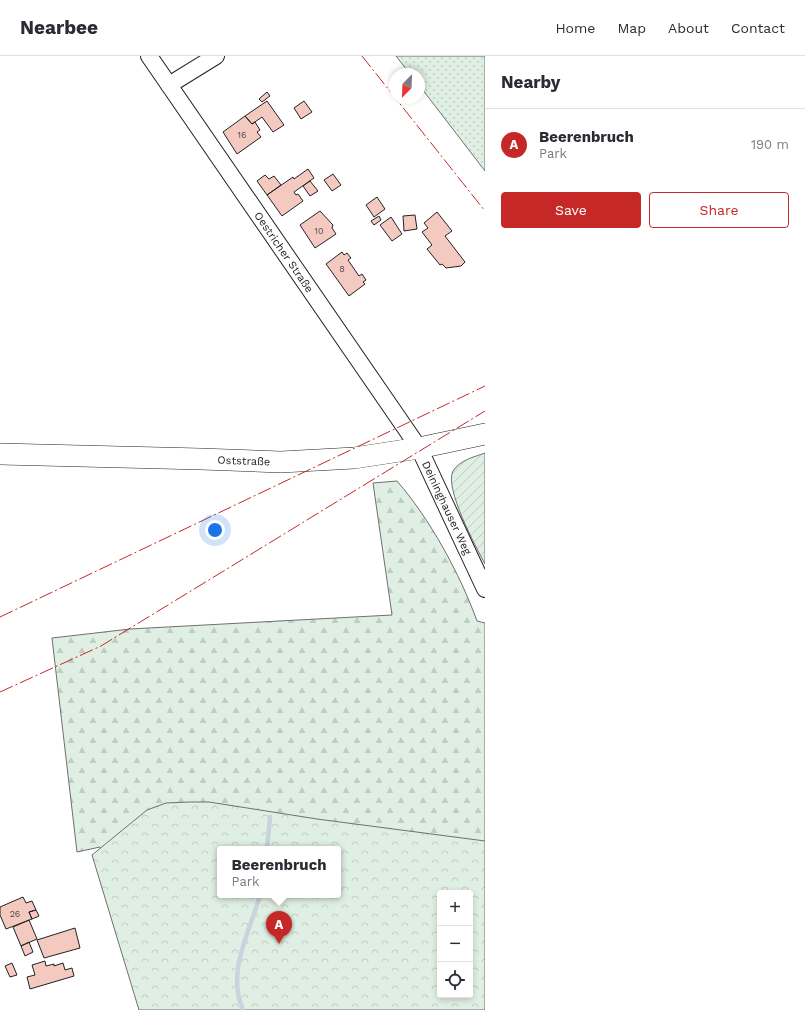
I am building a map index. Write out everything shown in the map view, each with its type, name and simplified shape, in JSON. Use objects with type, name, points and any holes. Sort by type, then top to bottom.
[{"type":"main road","name":"Oststraße","points":[[0,454],[281,462],[354,458],[420,448],[485,434]]},
{"type":"street","name":"Oestricher Straße","points":[[149,56],[420,448]]},
{"type":"street","points":[[169,85],[216,56]]},
{"type":"street","name":"Deininghauser Weg","points":[[420,448],[485,589]]},
{"type":"green space","points":[[396,56],[485,56],[485,171],[425,93],[425,68],[405,68]]},
{"type":"green space","points":[[485,453],[485,564],[462,518],[451,479],[453,471],[459,464]]},
{"type":"green space","points":[[397,481],[421,512],[443,548],[462,585],[477,621],[485,623],[485,1010],[141,1010],[100,847],[77,852],[52,638],[130,629],[392,615],[373,483]]},
{"type":"green space","points":[[189,802],[209,802],[317,819],[485,841],[485,1010],[139,1010],[92,855],[147,810],[166,803]]},
{"type":"building","points":[[267,92],[270,96],[262,102],[259,99]]},
{"type":"building","points":[[267,101],[284,125],[273,132],[262,117],[252,124],[245,116]]},
{"type":"building","points":[[304,101],[312,112],[301,119],[294,108]]},
{"type":"building","points":[[245,116],[252,124],[255,122],[260,130],[257,132],[261,137],[237,154],[223,132]]},
{"type":"building","points":[[308,169],[314,178],[294,192],[296,195],[298,194],[303,201],[282,216],[267,195],[293,177],[294,179]]},
{"type":"building","points":[[333,174],[341,185],[332,191],[324,180]]},
{"type":"building","points":[[265,175],[269,179],[274,176],[281,185],[267,195],[257,181]]},
{"type":"building","points":[[310,181],[318,191],[310,196],[303,186]]},
{"type":"building","points":[[377,197],[385,209],[374,217],[366,205]]},
{"type":"building","points":[[320,211],[333,225],[332,228],[336,234],[315,248],[300,225]]},
{"type":"building","points":[[437,212],[452,231],[445,236],[465,262],[461,266],[446,268],[442,264],[440,265],[427,249],[432,245],[422,232],[428,228],[424,223]]},
{"type":"building","points":[[415,215],[417,229],[404,231],[403,216]]},
{"type":"building","points":[[379,216],[381,220],[374,225],[371,221]]},
{"type":"building","points":[[391,217],[402,234],[392,241],[380,225]]},
{"type":"building","points":[[342,252],[344,255],[347,253],[351,258],[348,260],[359,276],[362,274],[366,280],[363,282],[365,284],[349,296],[326,264]]},
{"type":"building","points":[[23,897],[26,903],[32,901],[36,910],[29,912],[32,919],[6,929],[0,915],[0,907]]},
{"type":"building","points":[[36,910],[39,916],[32,919],[29,912]]},
{"type":"building","points":[[29,920],[37,939],[21,946],[13,927]]},
{"type":"building","points":[[75,928],[80,948],[44,958],[37,940]]},
{"type":"building","points":[[29,942],[33,952],[25,956],[21,946]]},
{"type":"building","points":[[45,961],[46,966],[54,964],[54,966],[63,963],[65,970],[72,968],[74,976],[30,989],[27,977],[35,975],[32,965]]},
{"type":"building","points":[[12,963],[17,975],[10,977],[5,966]]},
{"type":"waterway","points":[[267,846],[270,817]]},
{"type":"waterway","points":[[243,1010],[238,995],[238,966],[241,952],[259,898]]},
{"type":"power","points":[[362,56],[485,211]]},
{"type":"power","points":[[0,617],[485,386]]},
{"type":"power","points":[[0,692],[101,646],[485,411]]},
{"type":"place","name":"Beerenbruch","points":[[279,944]]}]
